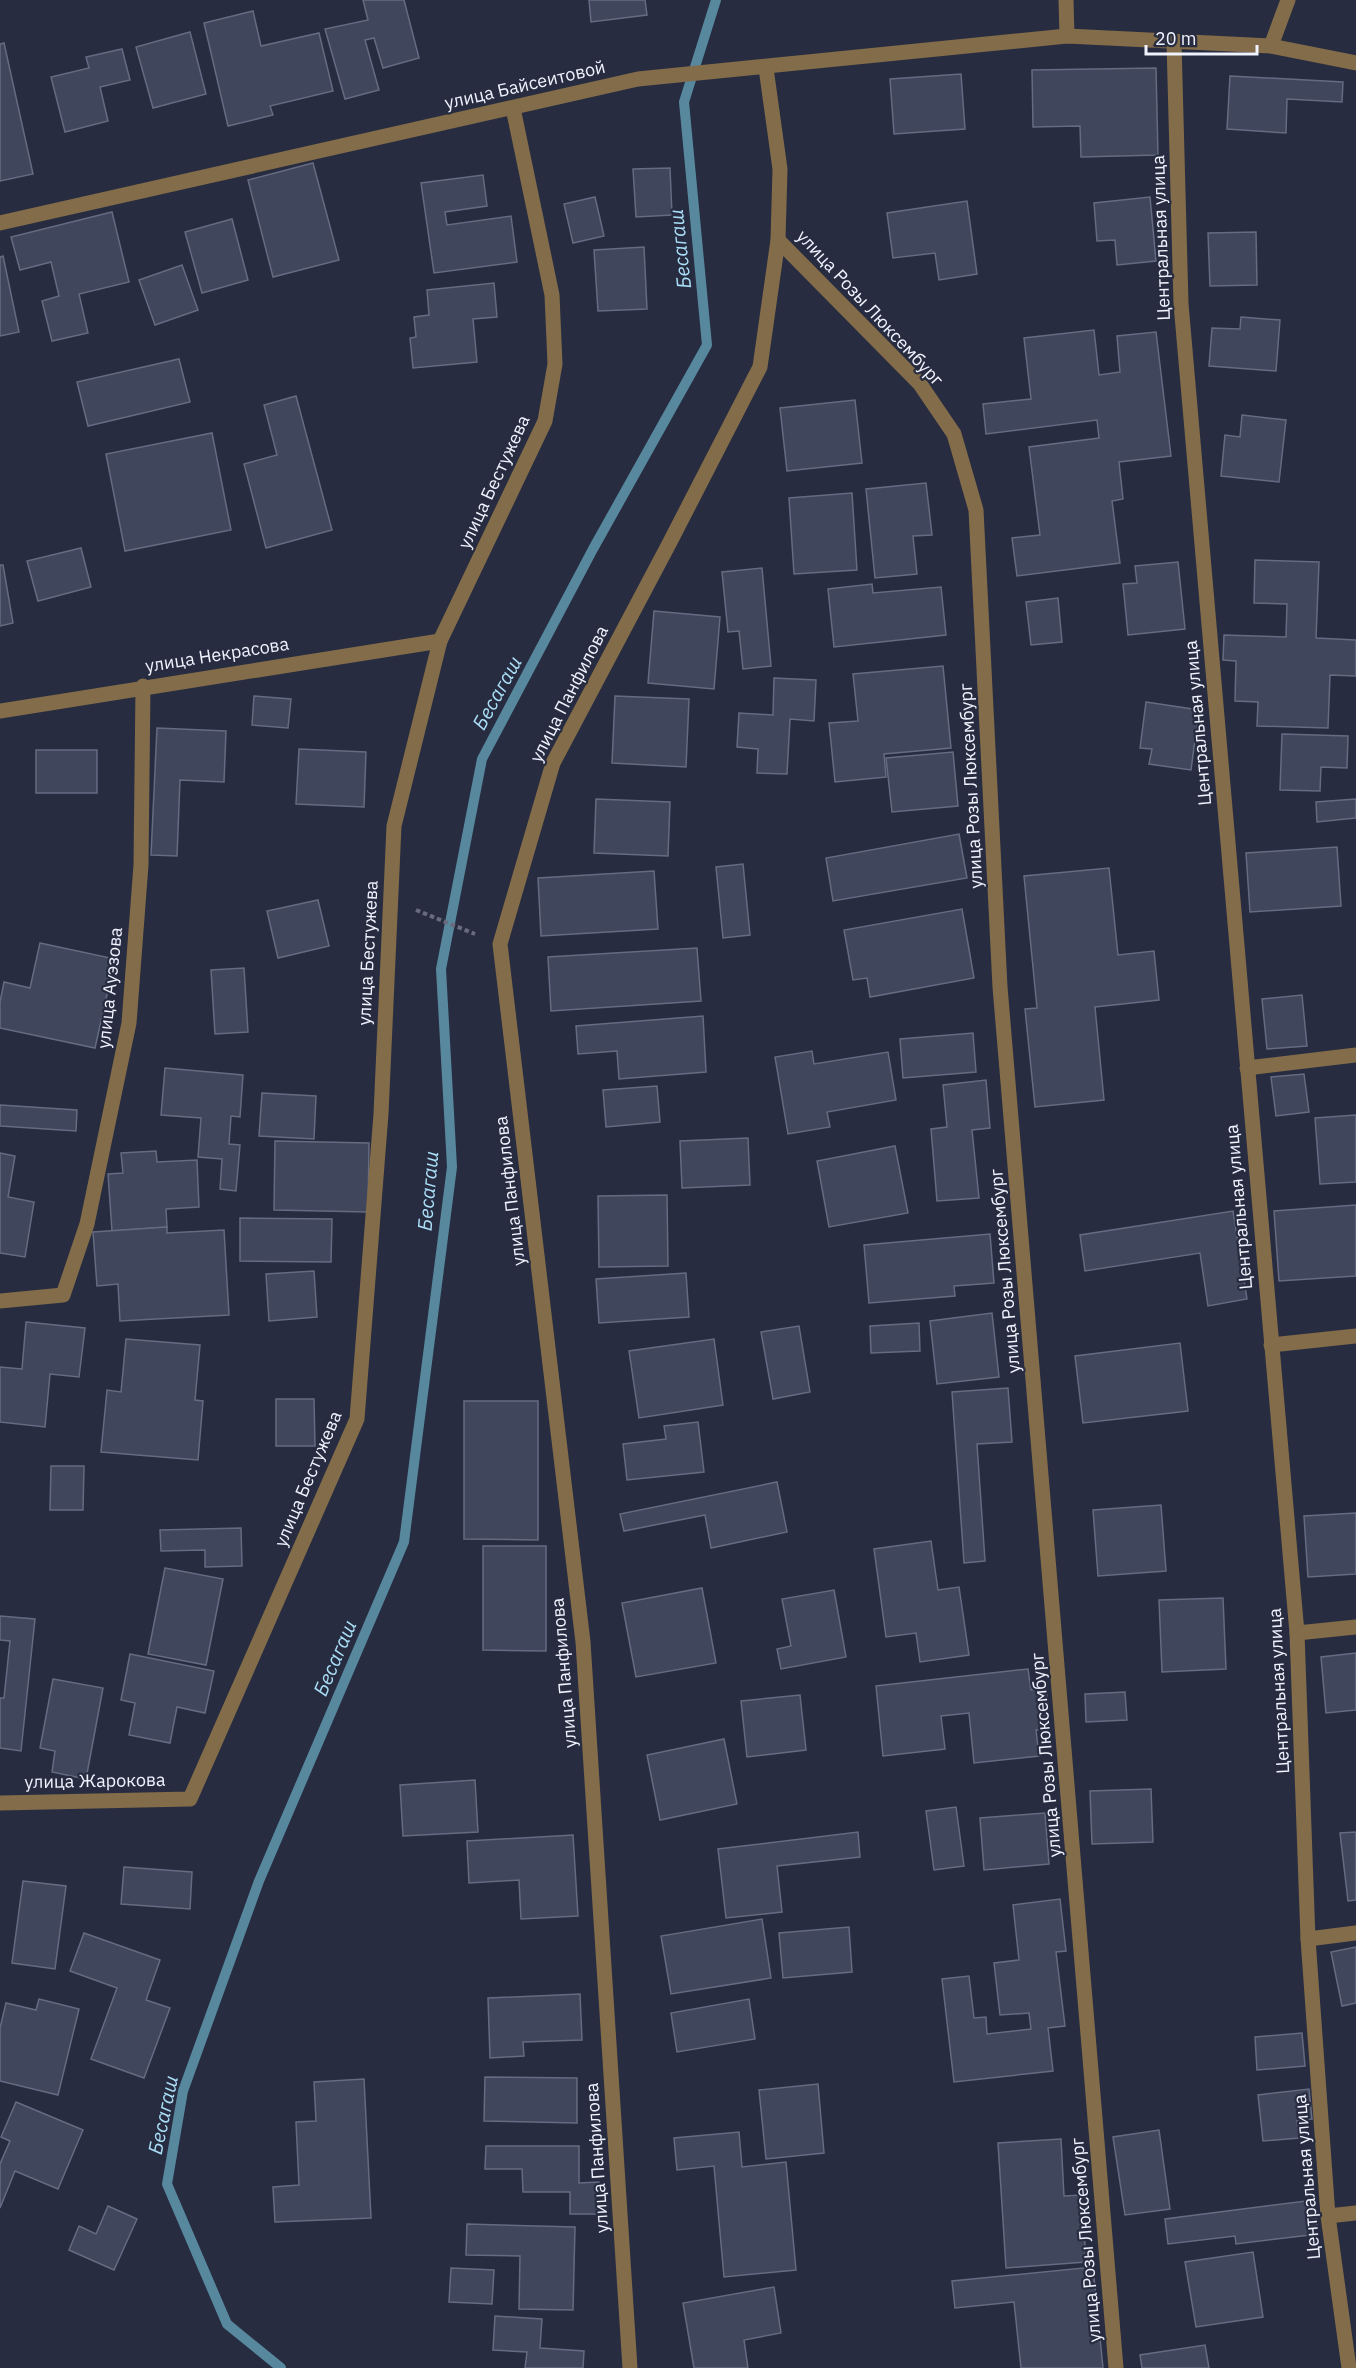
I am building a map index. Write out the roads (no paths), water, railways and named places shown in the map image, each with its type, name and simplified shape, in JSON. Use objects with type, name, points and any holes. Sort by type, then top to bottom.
[{"type":"street","points":[[1066,0],[1066,36]]},
{"type":"street","points":[[1271,46],[1288,0]]},
{"type":"street","name":"улица Байсеитовой","points":[[0,223],[638,79],[728,69],[766,68],[1066,36],[1271,46],[1356,63]]},
{"type":"street","name":"Центральная улица","points":[[1174,42],[1181,304],[1297,1633],[1308,1939],[1328,2216],[1349,2368]]},
{"type":"street","name":"улица Панфилова","points":[[630,2368],[583,1642],[500,944],[552,763],[760,367],[778,240],[780,169],[766,68]]},
{"type":"street","name":"улица Бестужева","points":[[190,1799],[357,1419],[381,1114],[394,826],[440,640],[545,421],[555,364],[552,295],[513,108]]},
{"type":"street","name":"улица Розы Люксембург","points":[[778,240],[920,384],[954,434],[976,510],[1000,987],[1116,2368]]},
{"type":"street","name":"улица Некрасова","points":[[0,711],[142,686],[440,640]]},
{"type":"street","name":"улица Ауэзова","points":[[0,1301],[63,1295],[87,1224],[129,1023],[141,864],[142,686]]},
{"type":"street","points":[[1247,1068],[1356,1055]]},
{"type":"street","points":[[1271,1345],[1356,1336]]},
{"type":"street","points":[[1297,1633],[1356,1627]]},
{"type":"street","name":"улица Жарокова","points":[[0,1803],[190,1799]]},
{"type":"street","points":[[1308,1939],[1356,1933]]},
{"type":"street","points":[[1328,2216],[1356,2213]]},
{"type":"waterway","name":"Бесагаш","points":[[281,2368],[227,2324],[167,2184],[183,2091],[259,1881],[404,1542],[452,1167],[441,969],[482,759],[593,549],[707,345],[684,102],[716,0]]}]
